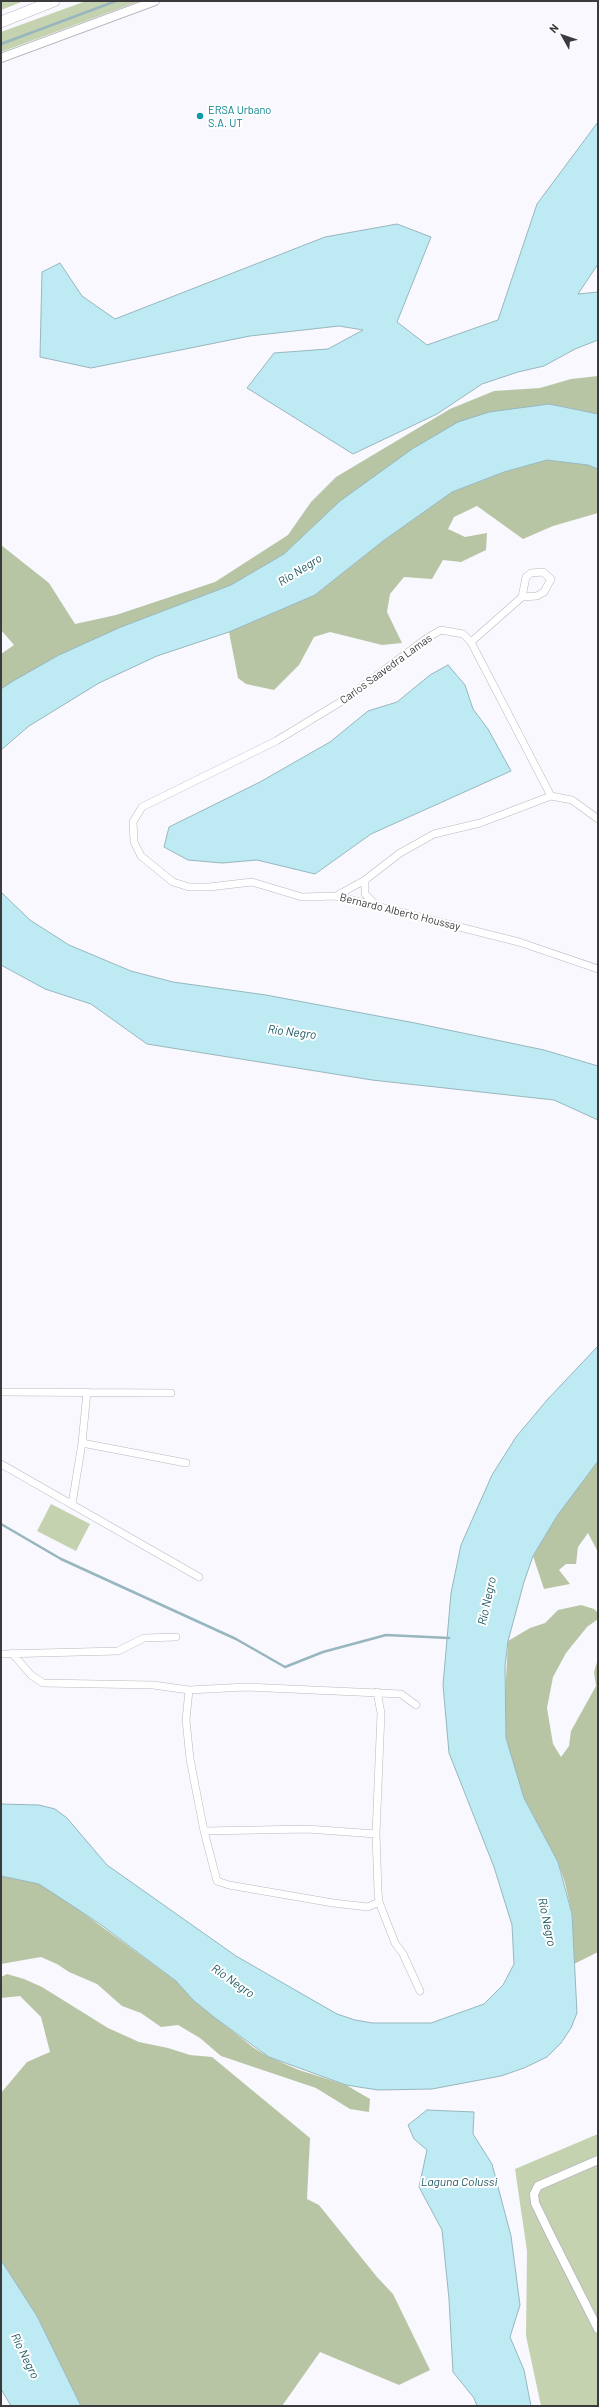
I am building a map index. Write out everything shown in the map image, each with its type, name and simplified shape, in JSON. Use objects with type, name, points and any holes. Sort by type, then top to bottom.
[{"type":"highway","points":[[34,10],[54,1]]},
{"type":"highway","points":[[1,22],[60,1]]},
{"type":"street","points":[[1,58],[155,1]]},
{"type":"street","points":[[522,598],[526,577],[531,573],[543,572],[551,579],[549,587],[544,592],[537,596],[522,598],[472,642],[551,796]]},
{"type":"street","name":"Carlos Saavedra Lamas","points":[[142,808],[282,737],[347,698],[427,638],[441,630],[463,634],[472,642]]},
{"type":"street","points":[[336,896],[365,880],[400,853],[434,834],[480,823],[551,796],[572,800],[598,819]]},
{"type":"street","name":"Bernardo Alberto Houssay","points":[[142,808],[133,822],[134,842],[141,856],[173,882],[189,887],[209,887],[252,882],[302,897],[336,896],[358,903],[376,905],[519,942],[598,969]]},
{"type":"street","points":[[365,880],[365,894],[376,905]]},
{"type":"street","points":[[1,1392],[171,1393]]},
{"type":"street","points":[[72,1504],[82,1443],[87,1392]]},
{"type":"street","points":[[82,1443],[186,1463]]},
{"type":"street","points":[[1,1464],[198,1577]]},
{"type":"street","points":[[1,1654],[118,1651],[144,1638],[176,1637]]},
{"type":"street","points":[[12,1653],[31,1675],[43,1683],[153,1685],[189,1690],[246,1687],[377,1692],[401,1694],[416,1704]]},
{"type":"street","points":[[189,1690],[186,1720],[190,1752],[204,1831],[217,1881],[230,1885],[333,1903],[368,1907],[380,1902]]},
{"type":"street","points":[[377,1692],[381,1713],[381,1748],[376,1834],[380,1902],[395,1943],[404,1954],[420,1991]]},
{"type":"street","points":[[204,1831],[238,1829],[307,1829],[376,1834]]},
{"type":"street","points":[[598,2160],[538,2186],[534,2194],[538,2209],[598,2329]]},
{"type":"green space","points":[[1,1],[24,1],[1,10]]},
{"type":"green space","points":[[86,1],[140,1],[1,52],[1,32]]},
{"type":"green space","points":[[598,376],[598,414],[549,404],[340,501],[284,554],[231,585],[121,627],[59,655],[1,689],[1,654],[14,645],[1,630],[1,545],[49,583],[75,624],[116,615],[215,582],[288,535],[311,502],[336,477],[450,409],[494,391],[540,388],[571,379]]},
{"type":"green space","points":[[547,460],[588,465],[598,469],[598,513],[553,526],[523,539],[477,506],[454,517],[448,529],[465,537],[487,533],[486,550],[461,562],[443,560],[432,579],[404,577],[390,594],[387,612],[402,643],[382,645],[330,632],[314,637],[299,665],[274,690],[246,684],[238,678],[229,632],[315,595],[383,541],[452,492],[504,472]]},
{"type":"green space","points":[[598,1461],[598,1552],[588,1533],[578,1547],[576,1564],[566,1564],[559,1570],[570,1584],[544,1589],[533,1556],[557,1516]]},
{"type":"green space","points":[[51,1504],[90,1524],[76,1551],[37,1531]]},
{"type":"green space","points":[[581,1605],[594,1609],[598,1613],[598,1619],[587,1627],[566,1653],[553,1677],[547,1708],[553,1744],[561,1757],[569,1746],[571,1731],[596,1686],[594,1672],[598,1659],[598,1952],[574,1964],[572,1914],[565,1883],[558,1862],[524,1798],[516,1774],[506,1738],[505,1698],[508,1641],[530,1628],[545,1623],[558,1610]]},
{"type":"green space","points":[[1,1876],[39,1884],[68,1902],[176,1981],[193,2000],[254,2048],[269,2057],[299,2070],[346,2085],[370,2099],[369,2112],[350,2109],[316,2088],[221,2056],[200,2038],[178,2025],[161,2027],[141,2013],[122,2006],[97,1984],[69,1972],[57,1964],[41,1957],[1,1964]]},
{"type":"green space","points":[[7,1974],[24,1979],[42,1987],[108,2028],[139,2042],[168,2048],[190,2055],[212,2057],[310,2138],[307,2199],[319,2205],[377,2277],[393,2294],[430,2370],[399,2385],[320,2352],[282,2406],[81,2406],[37,2316],[1,2260],[1,2093],[27,2062],[50,2052],[41,2017],[20,1996],[1,1998],[1,1977]]},
{"type":"green space","points":[[598,2134],[598,2406],[541,2406],[526,2336],[527,2251],[515,2169]]},
{"type":"water","points":[[598,122],[598,264],[578,294],[598,292],[598,340],[575,349],[544,366],[518,372],[482,384],[437,414],[353,454],[247,388],[274,353],[328,349],[363,330],[339,326],[250,336],[91,368],[40,357],[42,272],[60,263],[82,296],[115,319],[325,237],[397,224],[431,237],[397,322],[427,345],[498,320],[537,204]]},
{"type":"water","name":"Río Negro","points":[[549,404],[598,414],[598,469],[588,465],[547,460],[504,472],[452,492],[383,541],[315,595],[229,632],[157,656],[99,683],[29,726],[1,750],[1,689],[13,681],[59,655],[121,627],[231,585],[284,554],[340,501],[412,449],[458,422],[489,412]]},
{"type":"water","points":[[448,665],[465,685],[473,709],[488,729],[511,771],[371,834],[315,874],[257,860],[222,863],[188,860],[164,847],[169,827],[260,782],[330,742],[368,711],[397,702],[430,675]]},
{"type":"water","name":"Río Negro","points":[[1,892],[30,920],[69,945],[131,971],[173,982],[266,995],[415,1023],[544,1050],[598,1066],[598,1120],[554,1100],[372,1080],[147,1044],[91,1004],[45,989],[1,965]]},
{"type":"water","name":"Río Negro","points":[[598,1346],[598,1461],[557,1516],[533,1556],[524,1582],[508,1641],[505,1666],[506,1738],[524,1798],[558,1862],[572,1914],[577,2013],[571,2028],[561,2043],[547,2057],[524,2068],[501,2076],[432,2089],[378,2090],[346,2085],[269,2057],[215,2018],[193,2000],[176,1981],[100,1924],[39,1884],[1,1876],[1,1804],[39,1805],[55,1809],[67,1818],[107,1865],[236,1956],[337,2014],[355,2020],[373,2023],[431,2023],[484,2004],[503,1985],[514,1964],[512,1925],[494,1867],[449,1753],[443,1685],[451,1593],[461,1545],[492,1475],[516,1437],[547,1400]]},
{"type":"water","name":"Laguna Colussi","points":[[427,2110],[474,2112],[473,2134],[492,2164],[511,2236],[520,2305],[510,2337],[524,2370],[531,2406],[477,2406],[474,2398],[453,2372],[449,2299],[442,2230],[419,2187],[427,2150],[414,2139],[408,2125]]},
{"type":"water","name":"Río Negro","points":[[1,2260],[37,2316],[81,2406],[11,2406],[1,2389]]},
{"type":"waterway","points":[[1,44],[116,1]]},
{"type":"waterway","points":[[1,1524],[61,1559],[236,1639],[285,1667],[323,1652],[386,1635],[449,1638]]},
{"type":"place","name":"ERSA Urbano S.A. UT","points":[[200,116]]}]
